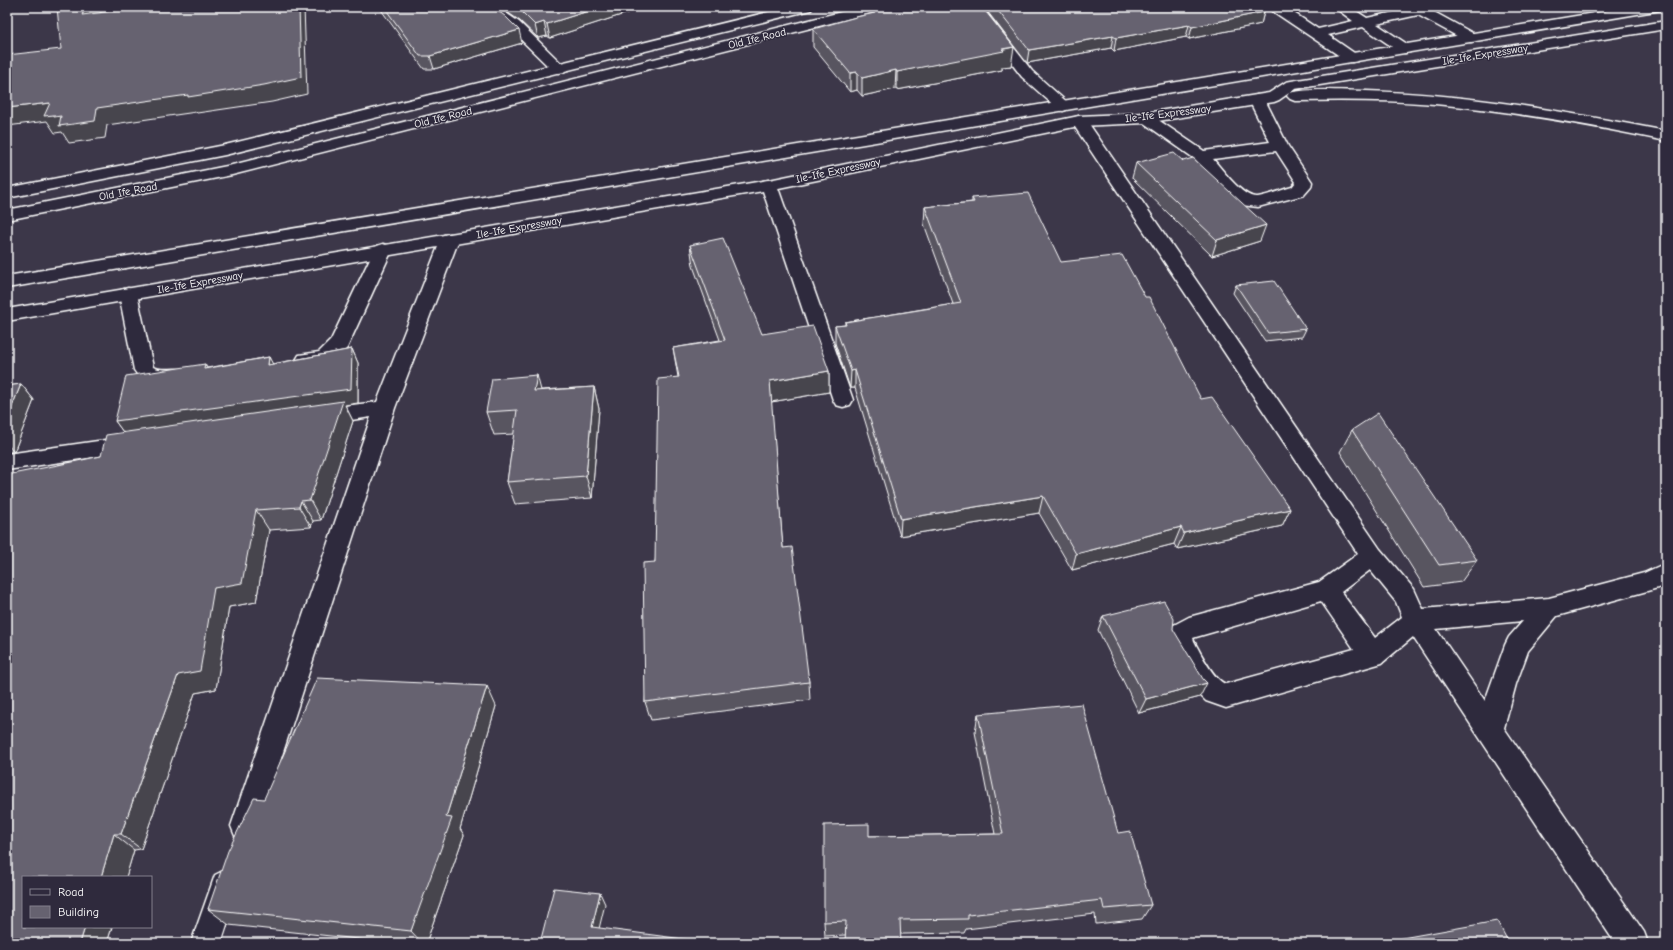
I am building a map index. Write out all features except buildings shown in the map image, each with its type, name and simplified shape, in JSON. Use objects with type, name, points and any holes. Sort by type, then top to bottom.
[{"type":"main road","points":[[488,7],[514,25],[559,69]]},
{"type":"main road","name":"Old Ife Road","points":[[7,193],[225,150],[806,7]]},
{"type":"main road","name":"Old Ife Road","points":[[7,215],[232,170],[877,7]]},
{"type":"main road","points":[[975,7],[1027,74],[1071,113],[1372,556],[1405,596],[1416,620],[1633,943]]},
{"type":"main road","points":[[1276,7],[1352,58]]},
{"type":"main road","points":[[1341,7],[1405,49]]},
{"type":"main road","name":"Ile-Ife Expressway","points":[[7,282],[1071,113],[1352,58],[1653,7]]},
{"type":"main road","points":[[1316,34],[1417,9],[1472,38]]},
{"type":"main road","name":"Ile-Ife Expressway","points":[[7,315],[450,238],[768,185],[1071,113],[1146,118],[1274,97],[1290,85],[1666,25]]},
{"type":"main road","points":[[1274,97],[1333,95],[1392,97],[1469,104],[1532,111],[1666,136]]},
{"type":"main road","points":[[1146,118],[1201,156],[1238,196],[1247,201],[1258,202],[1298,191],[1303,187],[1304,182],[1280,146],[1257,100]]},
{"type":"main road","points":[[1201,156],[1280,146]]},
{"type":"main road","points":[[768,185],[843,400]]},
{"type":"main road","points":[[239,845],[385,408],[450,238]]},
{"type":"main road","points":[[285,363],[324,358],[333,353],[340,343],[383,250]]},
{"type":"main road","points":[[128,294],[144,370],[151,376],[160,377],[191,373]]},
{"type":"main road","points":[[299,420],[385,408]]},
{"type":"main road","points":[[7,462],[149,442]]},
{"type":"main road","points":[[1372,556],[1326,590],[1189,628],[1181,633],[1181,643],[1206,684],[1215,693],[1226,696],[1374,655],[1416,620],[1549,608],[1650,581],[1666,573]]},
{"type":"main road","points":[[1326,590],[1374,655]]},
{"type":"main road","points":[[1490,730],[1502,684],[1518,644],[1549,608]]},
{"type":"main road","points":[[206,943],[231,868]]}]
